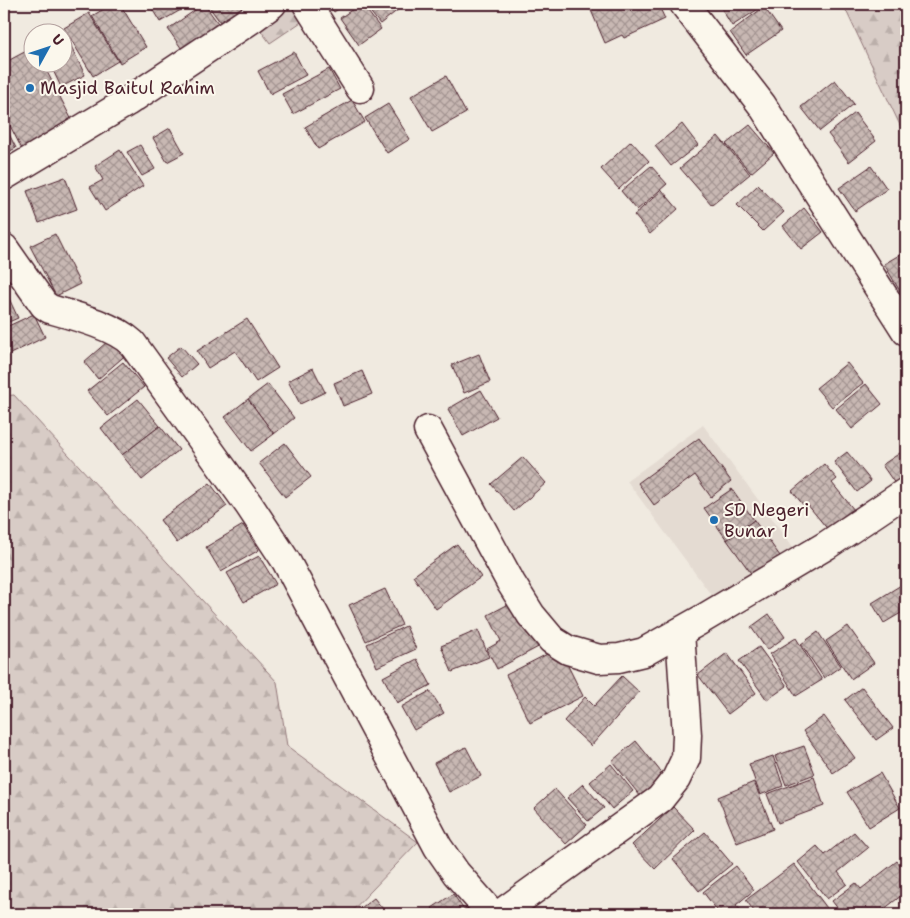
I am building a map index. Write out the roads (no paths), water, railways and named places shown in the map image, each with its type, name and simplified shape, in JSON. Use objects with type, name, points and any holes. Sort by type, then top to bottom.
[{"type":"street","points":[[307,4],[360,88]]},
{"type":"street","points":[[684,4],[762,105],[906,331]]},
{"type":"street","points":[[4,176],[127,102],[256,9]]},
{"type":"street","points":[[4,248],[44,305],[50,309],[113,330],[132,343],[249,505],[286,561],[430,833],[456,873],[492,914]]},
{"type":"street","points":[[428,430],[511,583],[532,615],[552,640],[582,656],[599,659],[620,658],[644,652],[827,545],[906,492]]},
{"type":"street","points":[[500,914],[660,798],[676,779],[686,758],[688,735],[680,632]]},
{"type":"place","name":"Masjid Baitul Rahim","points":[[30,88]]},
{"type":"place","name":"SD Negeri Bunar 1","points":[[714,520]]}]
